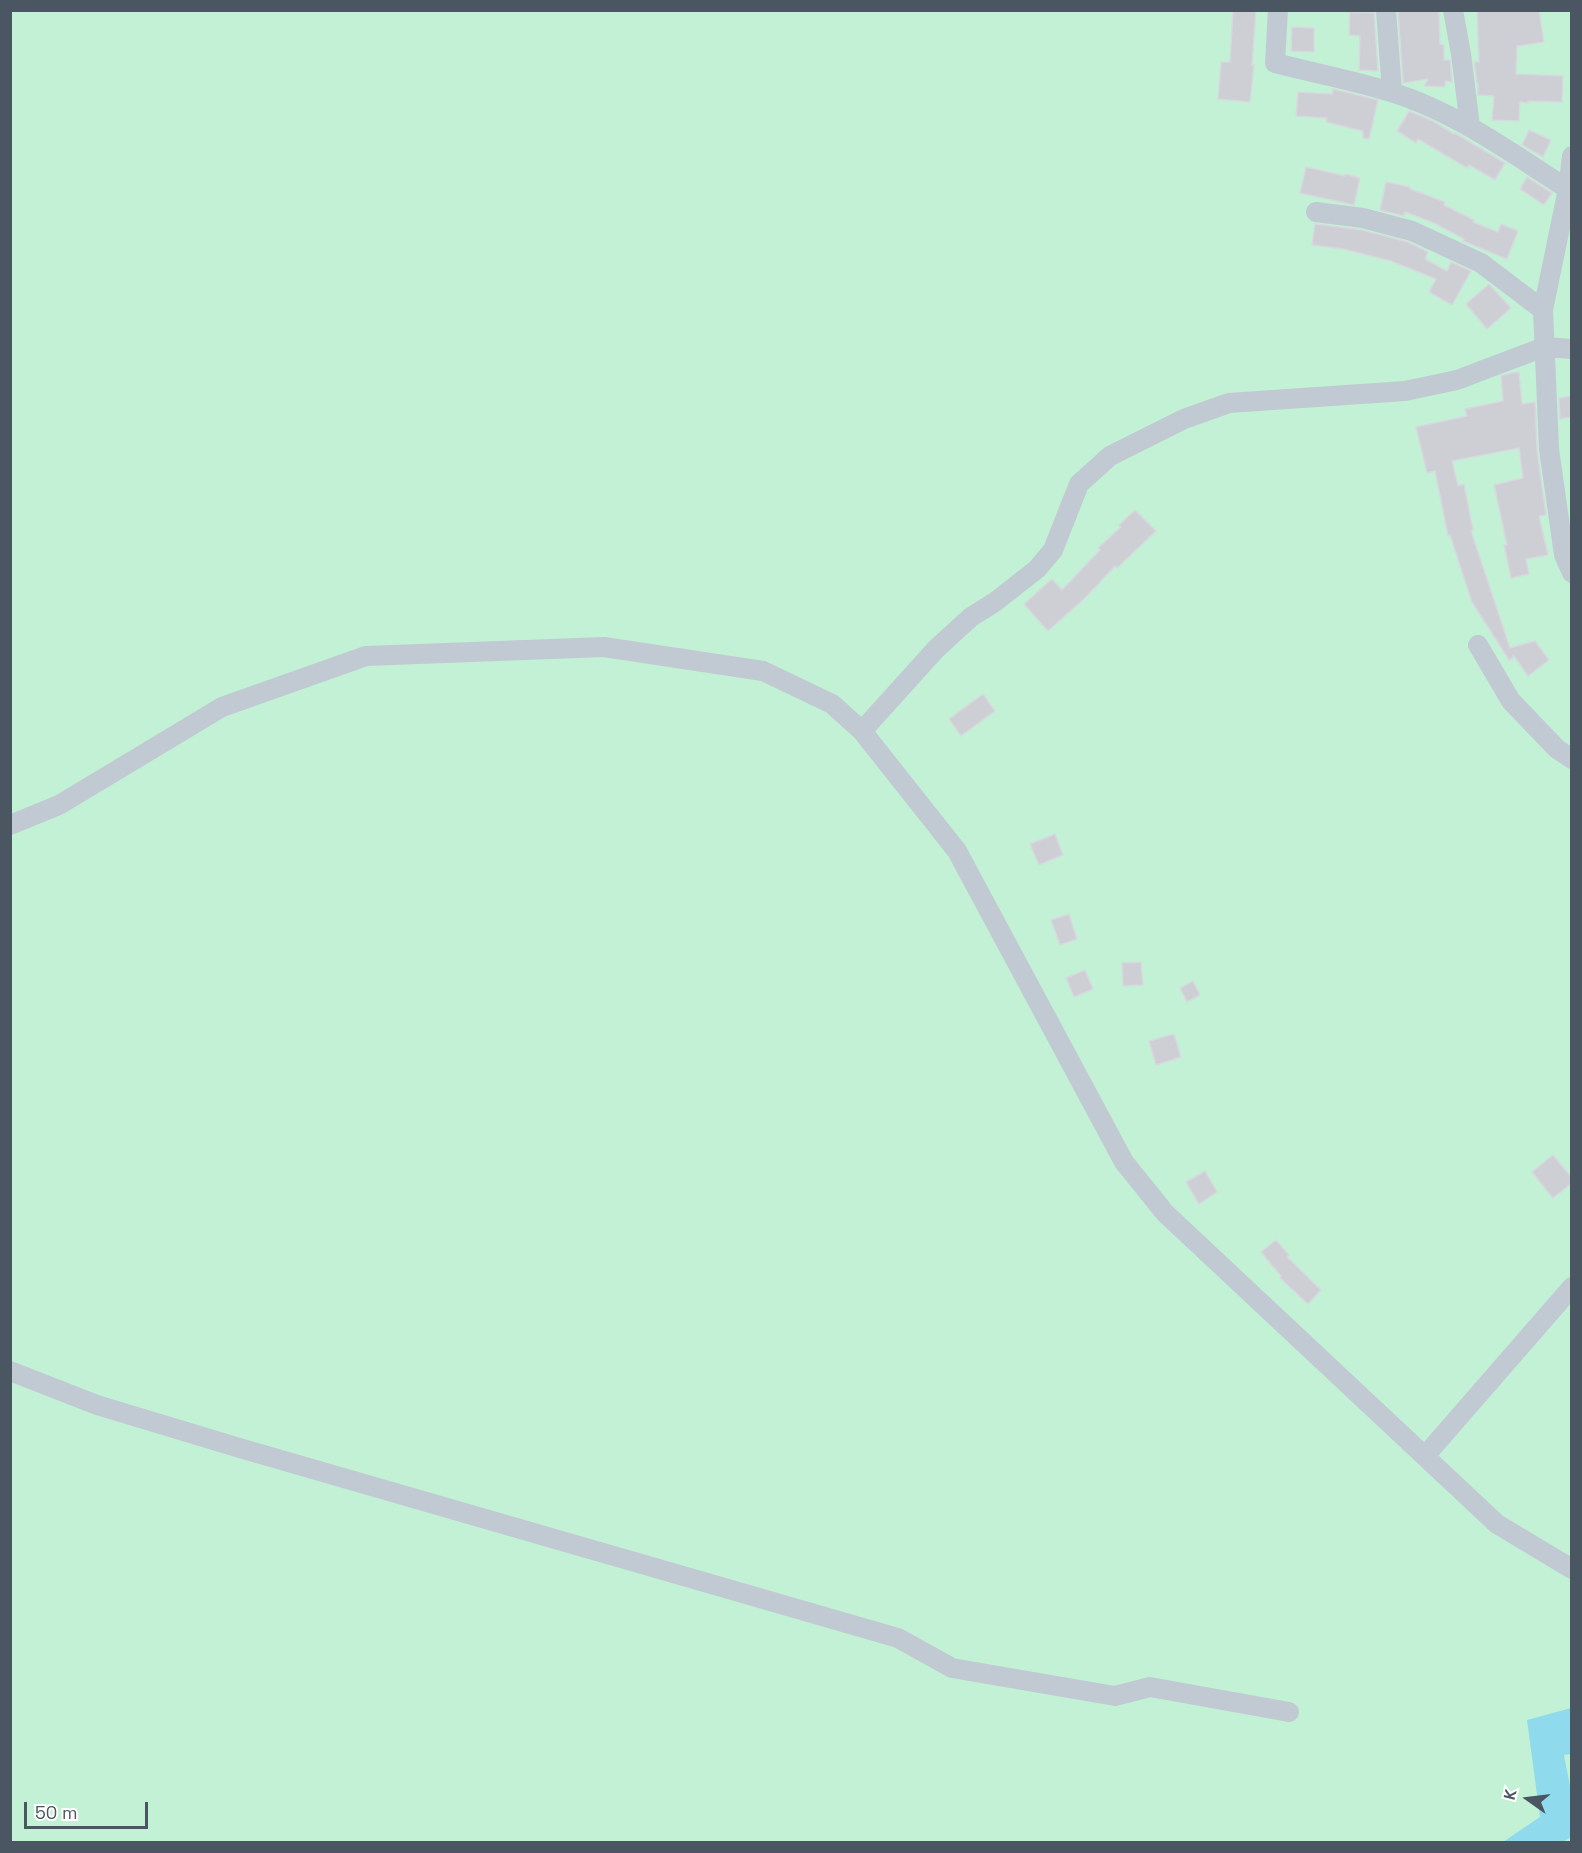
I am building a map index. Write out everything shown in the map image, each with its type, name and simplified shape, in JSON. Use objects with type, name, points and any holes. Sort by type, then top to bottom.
[{"type":"street","points":[[1278,10],[1275,63],[1392,92],[1470,126],[1568,189]]},
{"type":"street","points":[[1386,10],[1392,92]]},
{"type":"street","points":[[1453,10],[1470,126]]},
{"type":"street","points":[[1572,156],[1568,189],[1544,310],[1549,448],[1564,555],[1572,573]]},
{"type":"street","points":[[1316,212],[1363,218],[1412,231],[1481,263],[1544,310]]},
{"type":"street","points":[[862,731],[936,649],[971,617],[995,602],[1037,569],[1053,550],[1079,484],[1110,456],[1184,419],[1229,403],[1405,391],[1456,380],[1544,347],[1572,349]]},
{"type":"street","points":[[1478,645],[1511,701],[1557,749],[1572,759]]},
{"type":"street","points":[[10,825],[58,805],[222,707],[366,656],[604,647],[763,671],[832,704],[862,731],[957,851],[1124,1162],[1165,1213],[1497,1524],[1572,1569]]},
{"type":"street","points":[[1425,1456],[1572,1287]]},
{"type":"street","points":[[10,1371],[98,1405],[243,1449],[898,1638],[952,1668],[1115,1696],[1150,1687],[1289,1712]]},
{"type":"green space","points":[[11,11],[1571,11],[1571,1842],[11,1842]]},
{"type":"water","points":[[1571,1708],[1571,1754],[1564,1755],[1571,1791],[1571,1837],[1563,1842],[1503,1842],[1540,1817],[1527,1720]]},
{"type":"building","points":[[1233,10],[1256,10],[1250,102],[1218,99],[1221,62],[1230,62]]},
{"type":"building","points":[[1398,10],[1439,10],[1440,44],[1444,45],[1444,60],[1450,60],[1452,82],[1445,81],[1445,87],[1424,86],[1428,79],[1403,83]]},
{"type":"building","points":[[1477,10],[1539,10],[1544,42],[1517,46],[1516,74],[1563,76],[1562,102],[1520,102],[1519,121],[1492,120],[1494,96],[1478,95],[1474,62],[1479,62]]},
{"type":"building","points":[[1350,12],[1374,13],[1378,71],[1359,70],[1360,36],[1349,35]]},
{"type":"building","points":[[1292,27],[1314,28],[1314,52],[1291,51]]},
{"type":"building","points":[[1333,89],[1378,100],[1369,139],[1363,138],[1363,131],[1326,122],[1327,118],[1296,116],[1298,92],[1332,94]]},
{"type":"building","points":[[1409,111],[1433,121],[1505,163],[1495,180],[1469,165],[1467,168],[1418,139],[1416,143],[1397,131]]},
{"type":"building","points":[[1529,130],[1551,140],[1543,157],[1522,145]]},
{"type":"building","points":[[1306,167],[1360,178],[1354,205],[1300,193]]},
{"type":"building","points":[[1527,177],[1552,193],[1544,205],[1520,189]]},
{"type":"building","points":[[1386,182],[1410,187],[1410,189],[1445,202],[1444,205],[1474,220],[1473,222],[1498,232],[1501,224],[1518,231],[1507,259],[1463,241],[1464,239],[1434,223],[1405,212],[1404,216],[1380,210]]},
{"type":"building","points":[[1315,224],[1362,230],[1408,242],[1428,252],[1425,259],[1447,271],[1451,262],[1471,271],[1452,305],[1429,292],[1436,279],[1391,261],[1343,249],[1312,245]]},
{"type":"building","points":[[1489,284],[1511,308],[1487,329],[1466,304]]},
{"type":"building","points":[[1519,372],[1522,404],[1535,402],[1537,450],[1546,515],[1539,516],[1548,555],[1526,559],[1529,574],[1511,578],[1504,545],[1507,545],[1494,485],[1523,478],[1519,448],[1452,461],[1458,486],[1464,484],[1473,530],[1471,531],[1510,648],[1535,641],[1549,660],[1528,676],[1513,655],[1513,658],[1509,660],[1472,602],[1450,535],[1448,536],[1435,471],[1427,473],[1416,427],[1467,416],[1465,409],[1503,401],[1501,376]]},
{"type":"building","points":[[1572,396],[1572,417],[1560,419],[1559,398]]},
{"type":"building","points":[[1135,510],[1156,531],[1117,568],[1115,566],[1086,597],[1048,631],[1024,604],[1052,579],[1062,590]]},
{"type":"building","points":[[983,694],[995,711],[961,736],[949,719]]},
{"type":"building","points":[[1055,834],[1063,855],[1039,865],[1030,844]]},
{"type":"building","points":[[1069,914],[1077,939],[1060,945],[1051,920]]},
{"type":"building","points":[[1141,962],[1143,985],[1123,986],[1122,963]]},
{"type":"building","points":[[1085,970],[1093,989],[1074,997],[1066,978]]},
{"type":"building","points":[[1193,981],[1200,995],[1187,1002],[1180,988]]},
{"type":"building","points":[[1174,1034],[1181,1057],[1156,1065],[1149,1041]]},
{"type":"building","points":[[1553,1155],[1572,1178],[1572,1183],[1553,1198],[1532,1172]]},
{"type":"building","points":[[1205,1171],[1217,1192],[1199,1204],[1186,1182]]},
{"type":"building","points":[[1276,1240],[1289,1255],[1287,1257],[1321,1290],[1308,1304],[1280,1278],[1281,1276],[1261,1252]]}]
